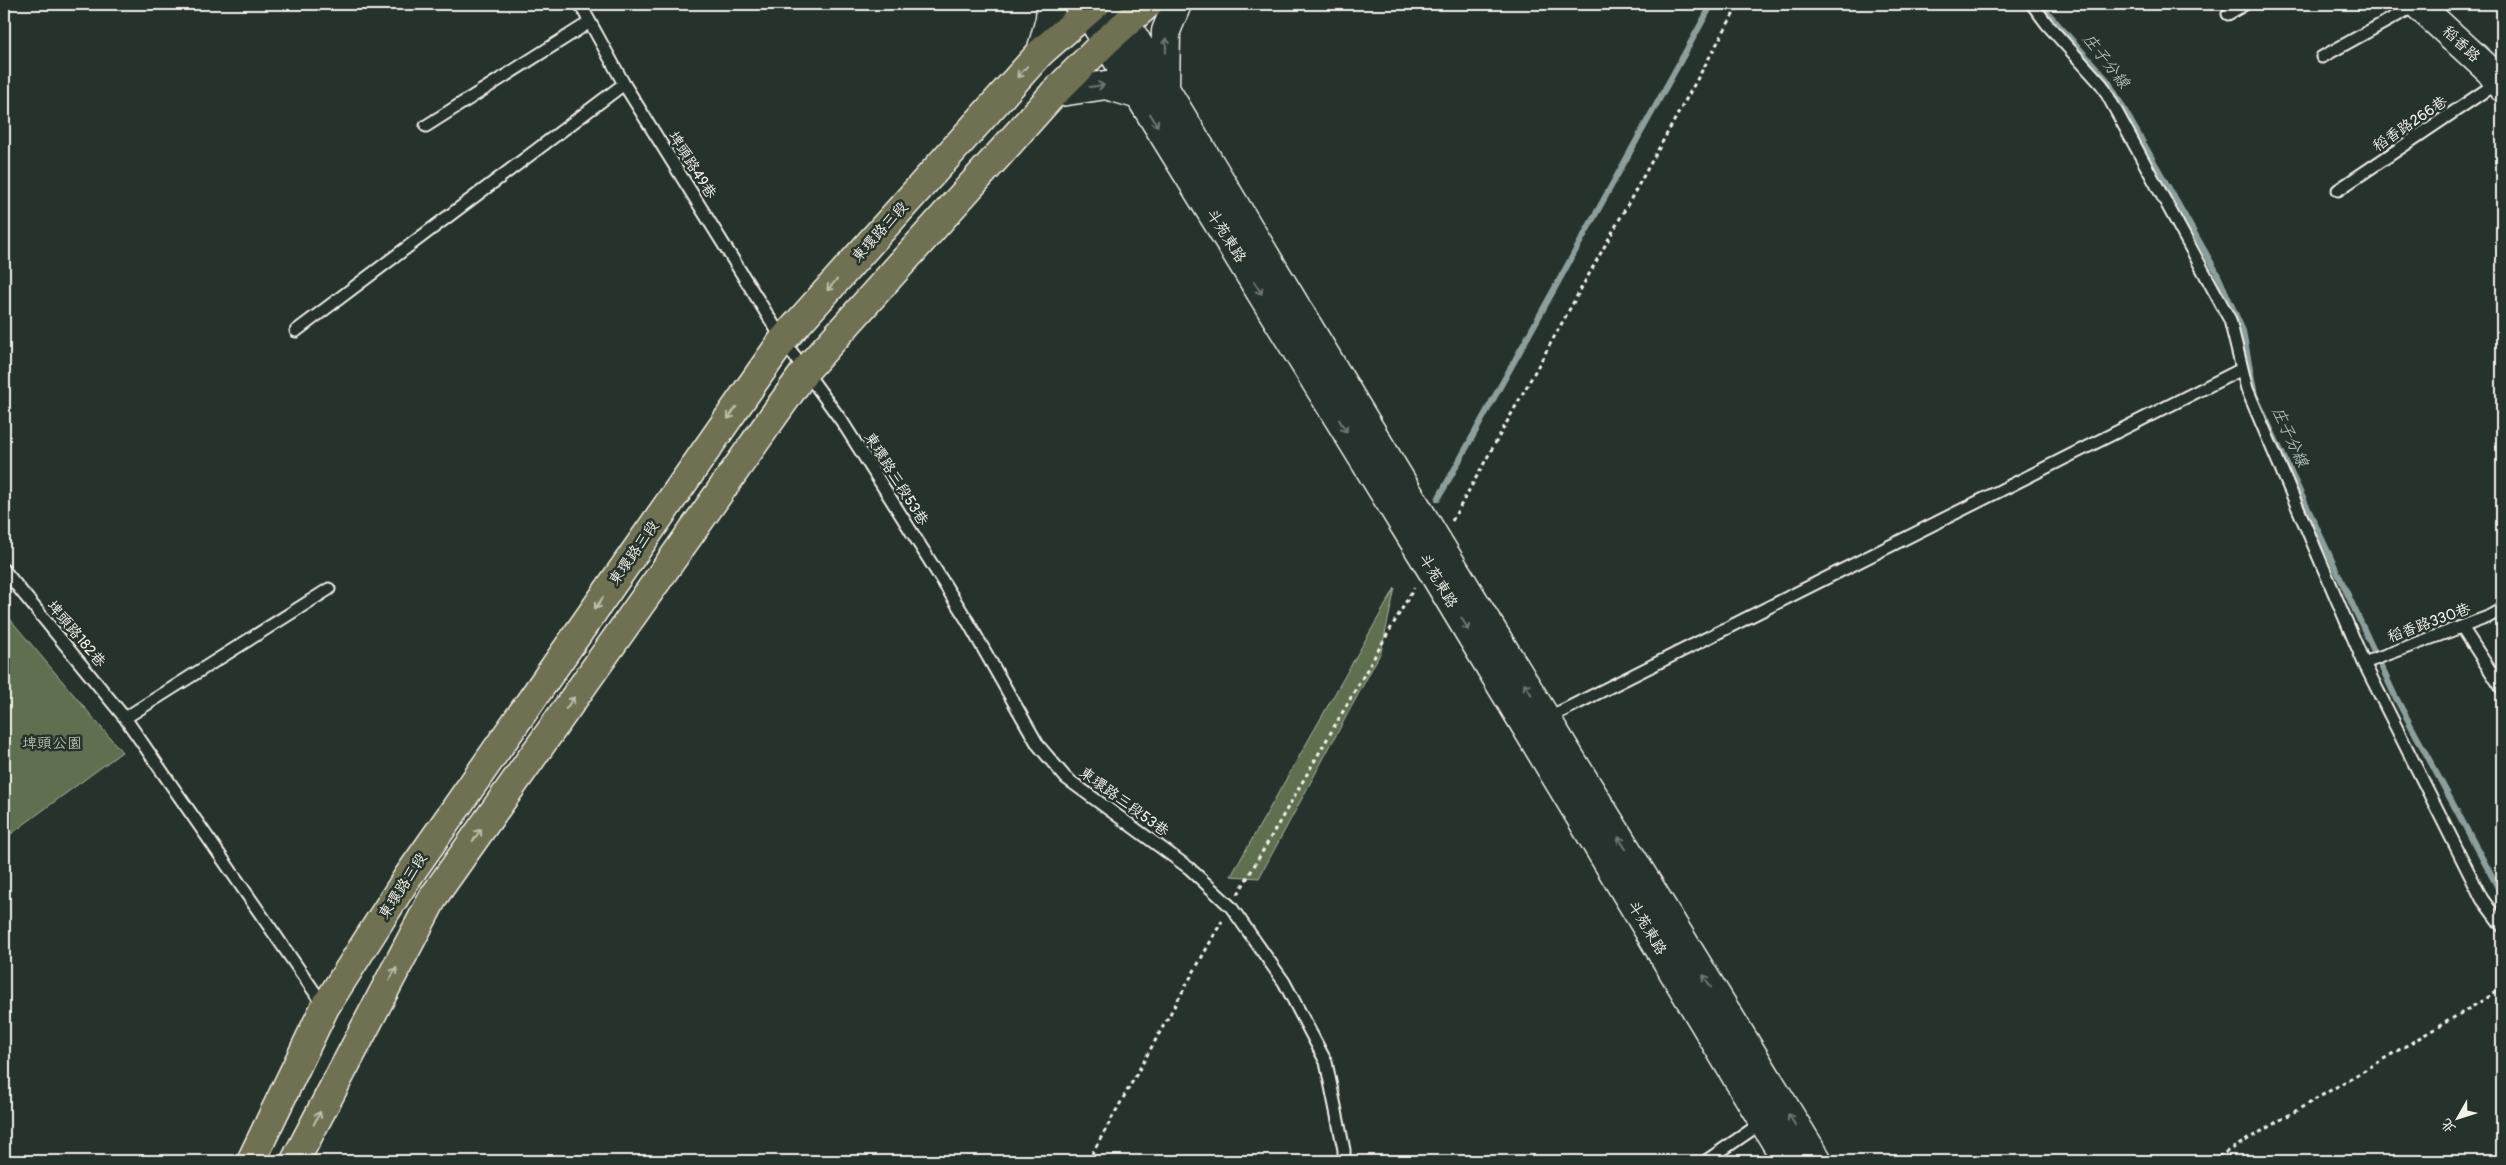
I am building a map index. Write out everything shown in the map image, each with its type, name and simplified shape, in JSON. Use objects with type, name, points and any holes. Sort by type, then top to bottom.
[{"type":"main road","points":[[1041,52],[1050,19],[1051,4]]},
{"type":"main road","name":"東環路三段","points":[[295,1161],[434,896],[806,370],[1115,23],[1148,4]]},
{"type":"main road","points":[[1054,93],[1106,85],[1152,92],[1166,32],[1177,4]]},
{"type":"main road","name":"稻香路","points":[[2418,4],[2498,76]]},
{"type":"main road","name":"東環路三段","points":[[251,1161],[325,1007],[407,878],[783,340],[1041,52],[1089,6]]},
{"type":"main road","name":"斗苑東路","points":[[1089,6],[1115,23],[1152,92],[1433,572],[1787,1161]]},
{"type":"main road","name":"斗苑東路","points":[[1152,92],[1546,719],[1818,1161]]},
{"type":"lane","name":"埤頭路49巷","points":[[580,4],[624,84],[783,340]]},
{"type":"lane","points":[[2032,4],[2102,85],[2230,320],[2248,389],[2364,663],[2482,899],[2502,926]]},
{"type":"lane","points":[[2228,14],[2245,4]]},
{"type":"lane","points":[[2322,57],[2418,4]]},
{"type":"lane","points":[[426,126],[590,22]]},
{"type":"lane","name":"稻香路266巷","points":[[2338,190],[2498,76]]},
{"type":"lane","points":[[296,331],[624,84]]},
{"type":"lane","name":"東環路三段53巷","points":[[783,340],[843,423],[967,620],[1038,744],[1066,778],[1188,868],[1230,907],[1248,929],[1284,982],[1326,1062],[1344,1150],[1344,1161]]},
{"type":"lane","points":[[1546,719],[2242,369]]},
{"type":"lane","name":"埤頭路182巷","points":[[4,570],[126,718],[325,1007]]},
{"type":"lane","points":[[126,718],[329,589]]},
{"type":"lane","name":"稻香路330巷","points":[[2364,663],[2488,617],[2502,609]]},
{"type":"lane","points":[[2462,627],[2502,689]]},
{"type":"lane","points":[[1706,1161],[1763,1122]]},
{"type":"path","points":[[2211,1161],[2502,989]]},
{"type":"green space","points":[[1395,588],[1381,652],[1259,878],[1231,876]]},
{"type":"green space","name":"埤頭公園","points":[[4,612],[122,752],[4,839]]},
{"type":"waterway","points":[[1438,499],[1712,4]]},
{"type":"waterway","name":"庄子分線","points":[[2040,4],[2108,81],[2216,271],[2243,331],[2255,395],[2395,696],[2502,895]]}]
